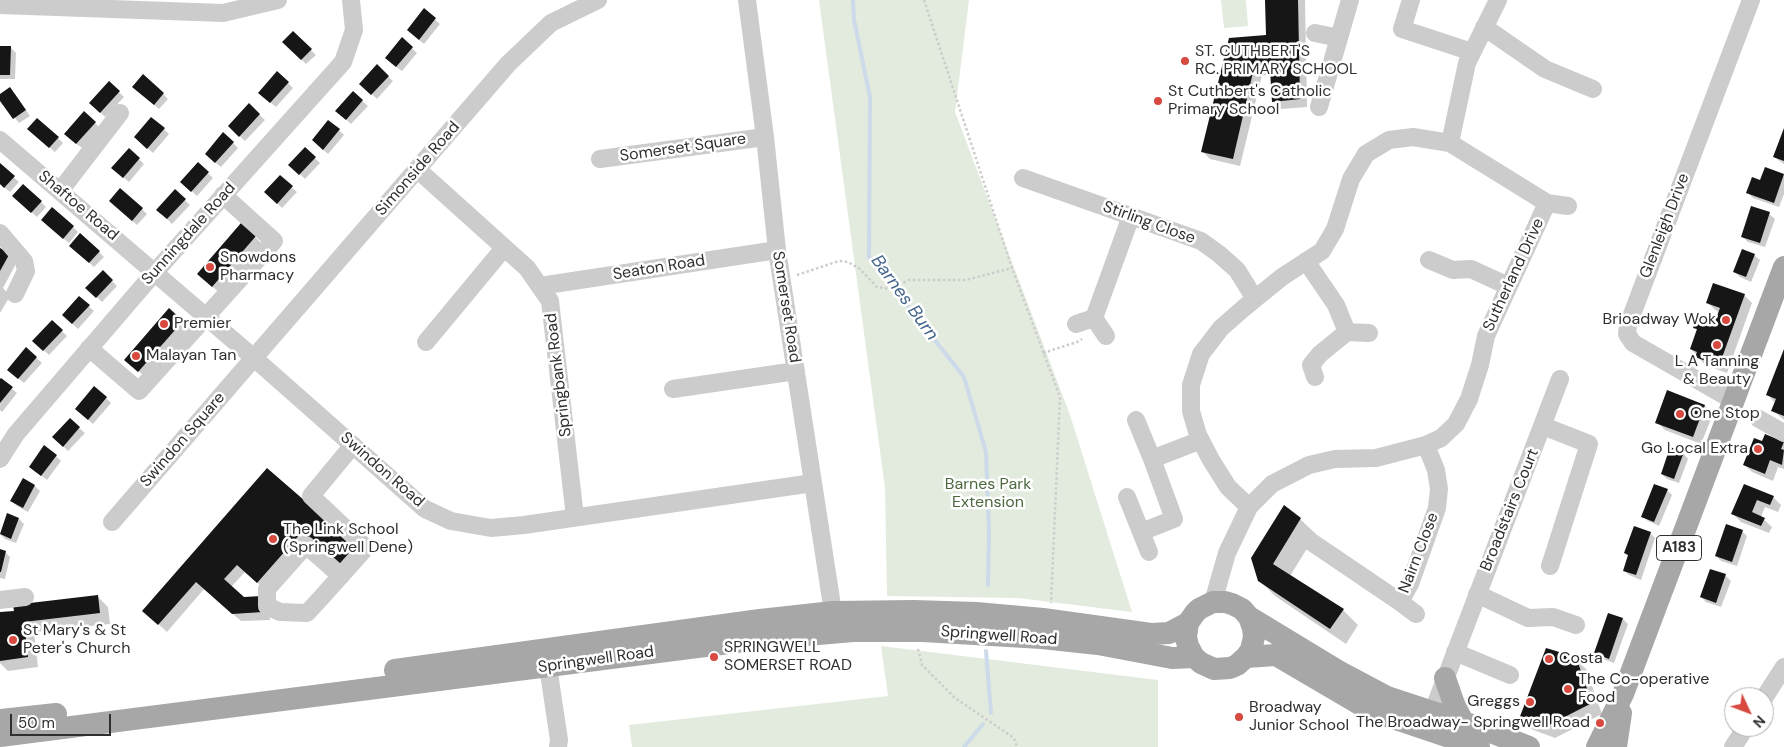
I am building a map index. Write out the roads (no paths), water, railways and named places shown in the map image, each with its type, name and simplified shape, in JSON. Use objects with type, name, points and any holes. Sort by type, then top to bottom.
[{"type":"main road","name":"A183","points":[[1597,747],[1623,694],[1784,267]]},
{"type":"main road","name":"Springwell Road","points":[[0,720],[362,675],[760,640],[833,622],[914,611],[976,613],[1050,620],[1151,634],[1169,632],[1188,623],[1199,609],[1213,602]]},
{"type":"main road","points":[[1213,602],[1225,602],[1242,609],[1249,617],[1338,672],[1380,694],[1464,722],[1528,747]]},
{"type":"main road","points":[[1188,623],[1186,637],[1194,657],[1201,663],[1214,669],[1230,668],[1237,665],[1251,650],[1254,636],[1249,617]]},
{"type":"main road","name":"Springwell Road","points":[[833,622],[914,631],[1042,638],[1098,644],[1172,658],[1194,657]]},
{"type":"main road","points":[[1246,657],[1276,655],[1363,706],[1479,747]]},
{"type":"main road","name":"Springwell Road","points":[[0,736],[547,658]]},
{"type":"main road","points":[[1445,678],[1454,704],[1464,722]]},
{"type":"main road","name":"A183","points":[[1616,747],[1623,694]]},
{"type":"street","points":[[4,3],[195,6],[223,13],[278,0]]},
{"type":"street","name":"Sunningdale Road","points":[[0,459],[16,434],[89,348],[343,62],[354,30],[351,0]]},
{"type":"street","name":"Simonside Road","points":[[254,358],[508,64],[550,23],[598,0]]},
{"type":"street","name":"Somerset Road","points":[[747,0],[765,137],[777,250],[833,622]]},
{"type":"street","points":[[1319,107],[1350,0]]},
{"type":"street","points":[[1411,0],[1402,29],[1472,52]]},
{"type":"street","points":[[1450,142],[1466,63],[1498,0]]},
{"type":"street","name":"Glenleigh Drive","points":[[1734,401],[1633,343],[1627,334],[1628,325],[1751,0]]},
{"type":"street","points":[[1484,27],[1545,69],[1592,89]]},
{"type":"street","points":[[1315,33],[1339,38]]},
{"type":"street","points":[[60,190],[120,113]]},
{"type":"street","name":"Somerset Square","points":[[600,159],[765,137]]},
{"type":"street","name":"Sutherland Drive","points":[[1213,602],[1227,553],[1249,507],[1272,484],[1309,465],[1335,459],[1376,458],[1426,445],[1441,438],[1456,424],[1469,399],[1480,365],[1486,336],[1547,203],[1450,142],[1413,137],[1389,140],[1366,154],[1351,179],[1335,228],[1322,251],[1282,277],[1221,328],[1201,354],[1191,384],[1191,411],[1201,440],[1228,487],[1249,507]]},
{"type":"street","name":"Shaftoe Road","points":[[0,140],[155,272]]},
{"type":"street","name":"Springbank Road","points":[[417,169],[527,268],[550,301],[575,517]]},
{"type":"street","name":"Stirling Close","points":[[1023,178],[1201,241],[1220,254],[1237,270],[1255,299]]},
{"type":"street","points":[[89,348],[139,392],[274,241],[223,195]]},
{"type":"street","points":[[1547,203],[1568,206]]},
{"type":"street","points":[[1076,324],[1100,327],[1131,216]]},
{"type":"street","points":[[0,233],[24,261],[26,271],[15,294]]},
{"type":"street","points":[[426,342],[504,248]]},
{"type":"street","name":"Seaton Road","points":[[540,286],[777,250]]},
{"type":"street","points":[[1429,260],[1453,270],[1471,269],[1508,286]]},
{"type":"street","points":[[1306,261],[1336,305],[1347,332]]},
{"type":"street","name":"Swindon Road","points":[[155,272],[425,509],[451,522],[491,528],[813,483]]},
{"type":"street","points":[[1315,377],[1311,365],[1320,354],[1347,332],[1370,333]]},
{"type":"street","name":"Swindon Square","points":[[112,522],[254,358]]},
{"type":"street","points":[[673,389],[796,371]]},
{"type":"street","name":"Broadstairs Court","points":[[1433,711],[1476,594],[1560,379]]},
{"type":"street","points":[[1758,419],[1784,434]]},
{"type":"street","points":[[1136,420],[1174,520],[1141,532]]},
{"type":"street","points":[[1543,426],[1589,444],[1550,566]]},
{"type":"street","points":[[1152,458],[1201,440]]},
{"type":"street","points":[[341,576],[362,552],[364,546],[311,496],[353,445]]},
{"type":"street","name":"Nairn Close","points":[[1400,602],[1410,584],[1437,508],[1439,489],[1436,470],[1426,445]]},
{"type":"street","points":[[1128,497],[1148,552]]},
{"type":"street","name":"Nairn Close","points":[[1307,539],[1416,614]]},
{"type":"street","points":[[1476,594],[1528,618],[1553,617],[1576,625]]},
{"type":"street","points":[[0,600],[25,597]]},
{"type":"street","points":[[1455,652],[1510,675]]},
{"type":"street","points":[[547,658],[559,740],[558,747]]},
{"type":"street","points":[[1771,687],[1784,667]]},
{"type":"waterway","name":"Barnes Burn","points":[[853,0],[854,20],[870,97],[869,257],[964,377],[986,452],[989,532],[988,585]]},
{"type":"waterway","points":[[986,651],[991,713]]},
{"type":"waterway","name":"Barnes Burn","points":[[964,747],[983,724]]},
{"type":"place","name":"ST. CUTHBERT'S RC. PRIMARY SCHOOL","points":[[1185,61]]},
{"type":"place","name":"St Cuthbert's Catholic Primary School","points":[[1158,101]]},
{"type":"place","name":"Snowdons Pharmacy","points":[[210,267]]},
{"type":"place","name":"Brioadway Wok","points":[[1726,320]]},
{"type":"place","name":"Premier","points":[[164,324]]},
{"type":"place","name":"L A Tanning & Beauty","points":[[1717,345]]},
{"type":"place","name":"Malayan Tan","points":[[136,356]]},
{"type":"place","name":"One Stop","points":[[1680,414]]},
{"type":"place","name":"Go Local Extra","points":[[1758,449]]},
{"type":"place","name":"The Link School (Springwell Dene)","points":[[273,539]]},
{"type":"place","name":"St Mary's & St Peter's Church","points":[[13,640]]},
{"type":"place","name":"SPRINGWELL SOMERSET ROAD","points":[[714,657]]},
{"type":"place","name":"Costa","points":[[1549,659]]},
{"type":"place","name":"The Co-operative Food","points":[[1568,689]]},
{"type":"place","name":"Greggs","points":[[1530,702]]},
{"type":"place","name":"Broadway Junior School","points":[[1239,717]]},
{"type":"place","name":"The Broadway- Springwell Road","points":[[1600,723]]},
{"type":"park label","name":"Barnes Park Extension","points":[[988,494]]}]
